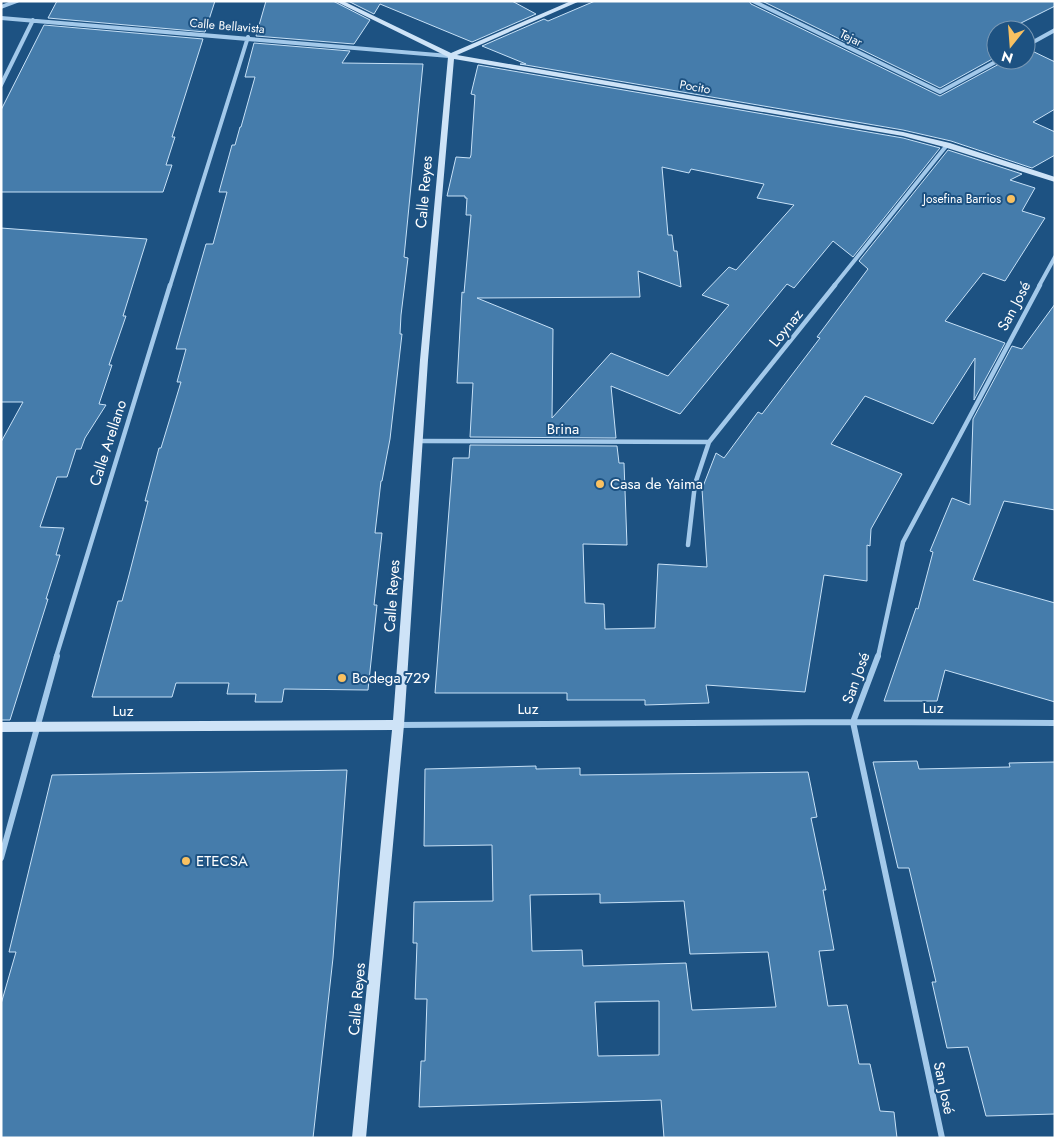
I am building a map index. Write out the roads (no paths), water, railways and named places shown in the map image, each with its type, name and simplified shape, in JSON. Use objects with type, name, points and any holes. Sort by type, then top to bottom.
[{"type":"street","points":[[1,6],[17,1]]},
{"type":"street","name":"Pocito","points":[[338,1],[451,56],[903,134],[947,145],[1055,180]]},
{"type":"street","points":[[451,56],[577,1]]},
{"type":"street","name":"Tejar","points":[[754,1],[940,92],[986,67]]},
{"type":"street","name":"Calle Bellavista","points":[[1,18],[248,37],[451,56]]},
{"type":"street","points":[[1,85],[33,20]]},
{"type":"street","points":[[1036,40],[1055,30]]},
{"type":"street","name":"Calle Arellano","points":[[1,858],[36,726],[98,515],[248,37]]},
{"type":"street","name":"Calle Reyes","points":[[359,1138],[398,725],[417,441],[451,56]]},
{"type":"street","name":"Loynaz","points":[[688,545],[695,484],[709,442],[947,145]]},
{"type":"street","name":"San José","points":[[942,1138],[854,722],[878,657],[903,542],[1055,257]]},
{"type":"street","name":"Brina","points":[[417,441],[709,442]]},
{"type":"street","name":"Luz","points":[[1,726],[854,722],[1055,723]]},
{"type":"place","name":"Josefina Barrios","points":[[1011,199]]},
{"type":"place","name":"Casa de Yaima","points":[[600,484]]},
{"type":"place","name":"Bodega 729","points":[[342,678]]},
{"type":"place","name":"ETECSA","points":[[186,861]]}]
